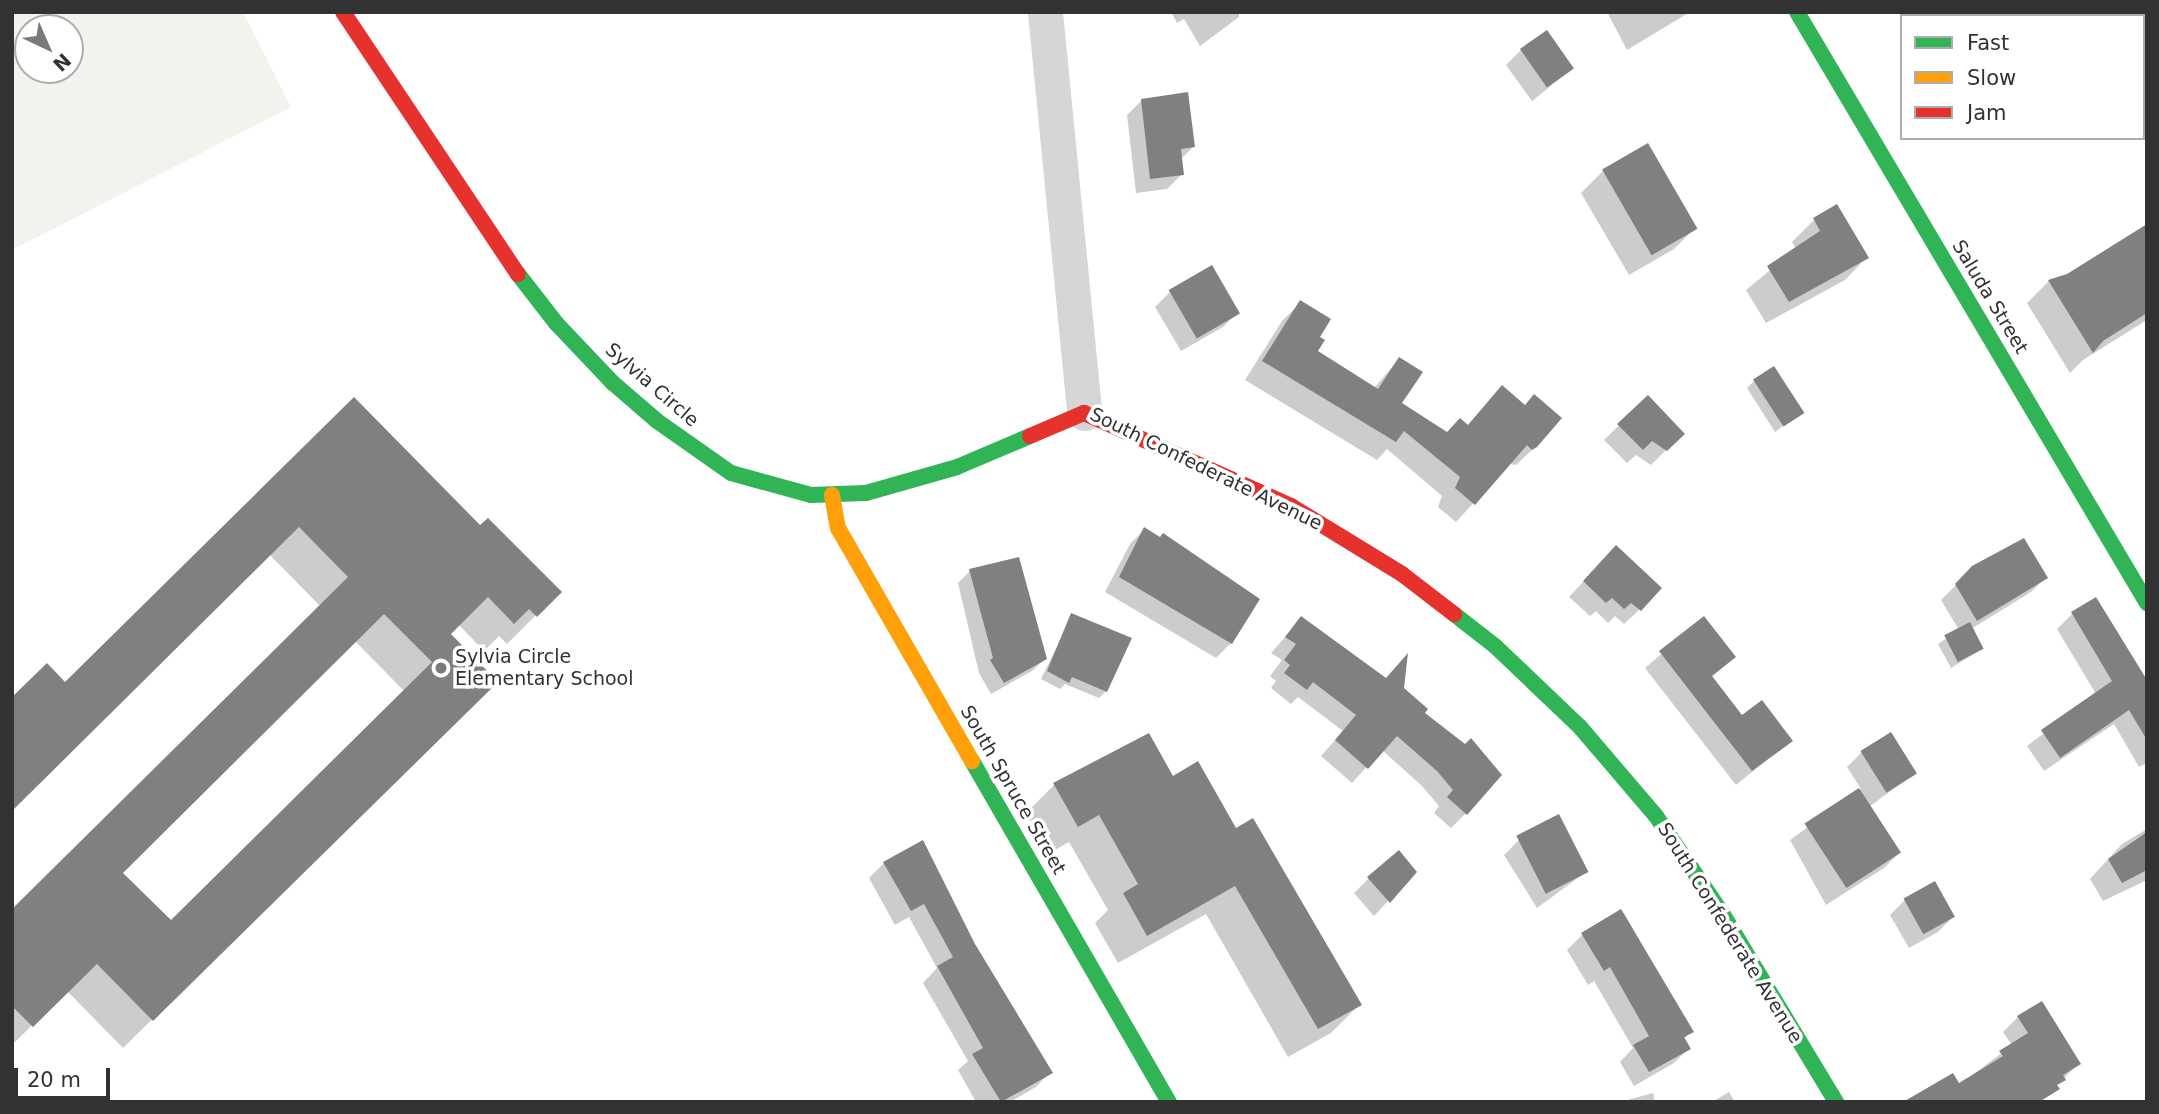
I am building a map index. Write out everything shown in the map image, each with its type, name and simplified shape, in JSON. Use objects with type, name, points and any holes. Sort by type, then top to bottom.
[{"type":"street","name":"Sylvia Circle","points":[[343,12],[497,246],[556,323],[613,383],[707,460],[731,473],[766,486],[832,495],[866,493],[957,467],[1084,413]]},
{"type":"street","name":"South Confederate Avenue","points":[[1045,12],[1084,413],[1291,506],[1402,574],[1495,646],[1580,727],[1656,816],[1722,914],[1836,1102]]},
{"type":"street","name":"Saluda Street","points":[[1797,12],[2147,603]]},
{"type":"street","name":"South Spruce Street","points":[[832,495],[845,539],[1169,1102]]},
{"type":"shaded area","points":[[12,12],[243,12],[291,107],[12,250]]},
{"type":"building","points":[[1547,30],[1574,69],[1547,87],[1520,49]]},
{"type":"building","points":[[1188,92],[1195,147],[1181,149],[1184,175],[1150,179],[1141,99]]},
{"type":"building","points":[[1648,143],[1698,229],[1652,255],[1602,170]]},
{"type":"building","points":[[1837,204],[1869,258],[1789,302],[1767,266],[1820,231],[1813,218]]},
{"type":"building","points":[[2147,224],[2147,313],[2103,341],[2093,353],[2048,280],[2067,274]]},
{"type":"building","points":[[1212,265],[1240,313],[1197,338],[1169,290]]},
{"type":"building","points":[[1300,300],[1331,319],[1320,337],[1325,340],[1318,351],[1378,389],[1399,357],[1423,372],[1402,403],[1447,432],[1460,418],[1468,425],[1502,385],[1525,405],[1534,394],[1562,418],[1537,447],[1532,450],[1527,445],[1475,505],[1455,488],[1460,477],[1404,431],[1396,442],[1262,361]]},
{"type":"building","points":[[1774,366],[1804,413],[1784,427],[1753,380]]},
{"type":"building","points":[[1648,395],[1685,434],[1667,451],[1652,441],[1643,450],[1617,424]]},
{"type":"building","points":[[354,397],[480,525],[488,518],[562,592],[537,617],[529,609],[514,624],[488,597],[451,634],[498,682],[153,1021],[97,964],[33,1027],[12,1006],[12,909],[348,577],[299,527],[12,811],[12,697],[47,663],[65,682]],"holes":[[[384,614],[432,662],[171,920],[123,873]]]},
{"type":"building","points":[[1144,527],[1160,537],[1163,533],[1260,599],[1232,644],[1119,577]]},
{"type":"building","points":[[2024,538],[2048,578],[1977,621],[1955,584],[1972,566]]},
{"type":"building","points":[[1616,545],[1662,588],[1641,611],[1631,603],[1624,609],[1612,598],[1606,603],[1583,581]]},
{"type":"building","points":[[1019,557],[1047,659],[1004,683],[990,660],[993,658],[969,569]]},
{"type":"building","points":[[2096,597],[2147,680],[2147,740],[2129,710],[2060,758],[2041,730],[2112,681],[2071,612]]},
{"type":"building","points":[[1071,613],[1132,638],[1107,692],[1072,677],[1069,683],[1047,671]]},
{"type":"building","points":[[1301,616],[1386,678],[1408,653],[1404,688],[1428,709],[1425,713],[1465,744],[1471,738],[1502,775],[1467,815],[1447,797],[1453,790],[1437,771],[1397,736],[1368,769],[1335,740],[1356,715],[1313,682],[1307,690],[1284,673],[1290,665],[1284,660],[1296,644],[1285,637]]},
{"type":"building","points":[[1704,616],[1736,657],[1712,676],[1742,715],[1762,700],[1793,741],[1752,771],[1659,651]]},
{"type":"building","points":[[1970,622],[1984,649],[1958,662],[1944,635]]},
{"type":"building","points":[[1891,732],[1917,774],[1886,793],[1860,751]]},
{"type":"building","points":[[1149,733],[1173,776],[1198,761],[1236,828],[1253,818],[1362,1005],[1318,1029],[1235,886],[1147,936],[1123,893],[1138,884],[1099,815],[1078,827],[1053,783]]},
{"type":"building","points":[[1859,788],[1901,853],[1846,888],[1804,823]]},
{"type":"building","points":[[1559,814],[1589,872],[1546,894],[1516,836]]},
{"type":"building","points":[[2147,832],[2147,870],[2122,883],[2108,859]]},
{"type":"building","points":[[923,840],[975,944],[1053,1073],[1001,1102],[972,1054],[983,1048],[937,966],[953,957],[924,904],[911,911],[883,862]]},
{"type":"building","points":[[1399,850],[1417,872],[1390,903],[1367,877]]},
{"type":"building","points":[[1935,881],[1955,917],[1923,934],[1904,898]]},
{"type":"building","points":[[1621,909],[1694,1032],[1684,1037],[1691,1049],[1649,1072],[1633,1045],[1649,1036],[1610,967],[1604,971],[1581,933]]},
{"type":"building","points":[[2042,1001],[2081,1064],[2063,1075],[2066,1080],[2057,1085],[2060,1089],[2039,1102],[1903,1102],[1953,1073],[1959,1083],[2003,1056],[1999,1051],[2028,1033],[2017,1016]]},
{"type":"traffic: fast","points":[[1797,12],[2147,603]]},
{"type":"traffic: fast","points":[[518,274],[556,323],[613,383],[657,421],[731,473],[811,495],[866,493],[957,467],[1030,436]]},
{"type":"traffic: fast","points":[[1454,614],[1495,646],[1580,727],[1656,816],[1722,913],[1836,1102]]},
{"type":"traffic: fast","points":[[972,761],[1169,1102]]},
{"type":"traffic: slow","points":[[832,495],[838,528],[972,761]]},
{"type":"traffic: jam","points":[[343,12],[518,274]]},
{"type":"traffic: jam","points":[[1030,436],[1084,413],[1291,506],[1402,574],[1454,614]]},
{"type":"place","name":"Sylvia Circle Elementary School","points":[[441,668]]}]
